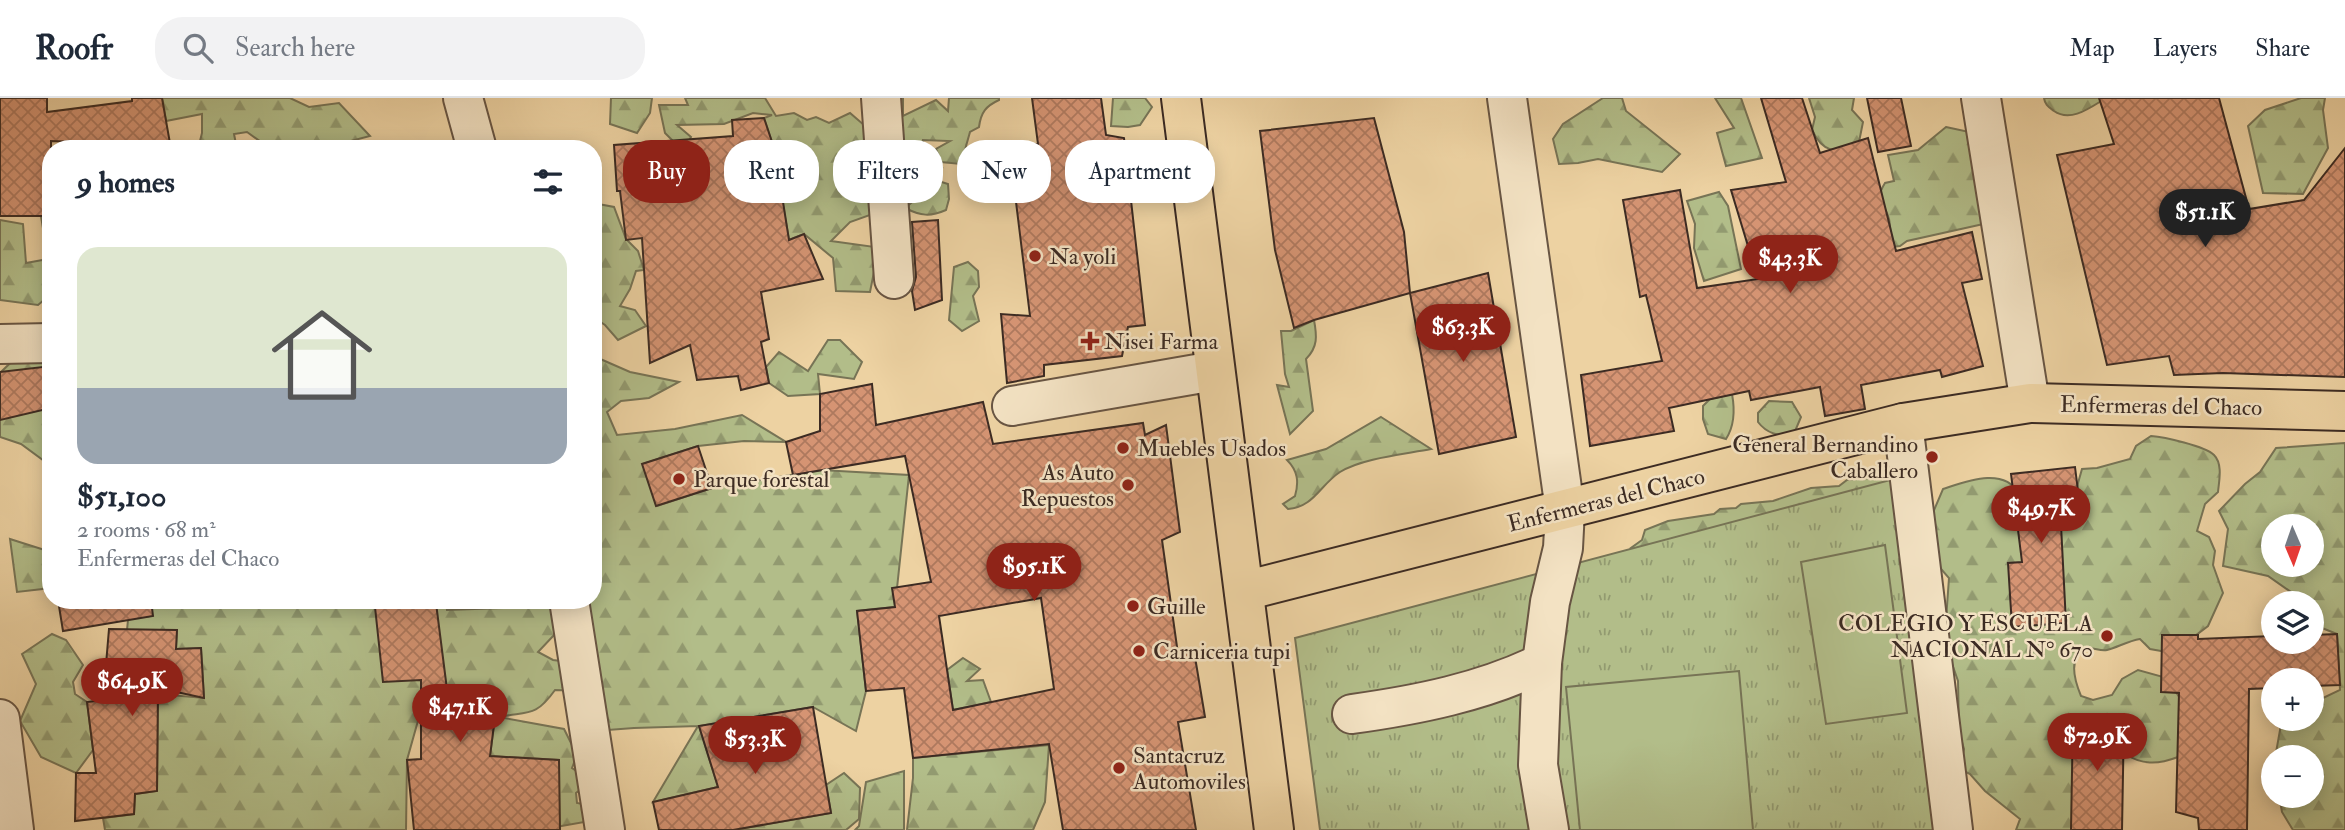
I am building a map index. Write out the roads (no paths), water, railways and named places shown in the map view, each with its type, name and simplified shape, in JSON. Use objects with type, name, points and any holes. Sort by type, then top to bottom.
[{"type":"main road","points":[[1181,98],[1274,830]]},
{"type":"main road","name":"Enfermeras del Chaco","points":[[1244,591],[1903,423],[2030,402],[2345,411]]},
{"type":"street","points":[[463,98],[475,140]]},
{"type":"street","points":[[881,98],[894,279]]},
{"type":"street","points":[[1507,98],[1565,510],[1563,548],[1550,602],[1542,663],[1538,765],[1549,830]]},
{"type":"street","points":[[1981,98],[2030,402]]},
{"type":"street","points":[[0,344],[42,343]]},
{"type":"street","points":[[1012,406],[1214,371]]},
{"type":"street","points":[[1903,423],[1953,830]]},
{"type":"street","points":[[570,609],[605,830]]},
{"type":"street","points":[[1352,714],[1429,702],[1515,676],[1542,663]]},
{"type":"street","points":[[0,719],[14,830]]},
{"type":"place","name":"Na yoli","points":[[1035,256]]},
{"type":"place","name":"Nisei Farma","points":[[1090,341]]},
{"type":"place","name":"Muebles Usados","points":[[1123,448]]},
{"type":"place","name":"General Bernandino Caballero","points":[[1932,457]]},
{"type":"place","name":"Parque forestal","points":[[679,479]]},
{"type":"place","name":"As Auto Repuestos","points":[[1128,485]]},
{"type":"place","name":"Guille","points":[[1133,606]]},
{"type":"place","name":"COLEGIO Y ESCUELA NACIONAL N° 670","points":[[2107,636]]},
{"type":"place","name":"Carniceria tupi","points":[[1139,651]]},
{"type":"place","name":"Santacruz Automoviles","points":[[1119,768]]}]
